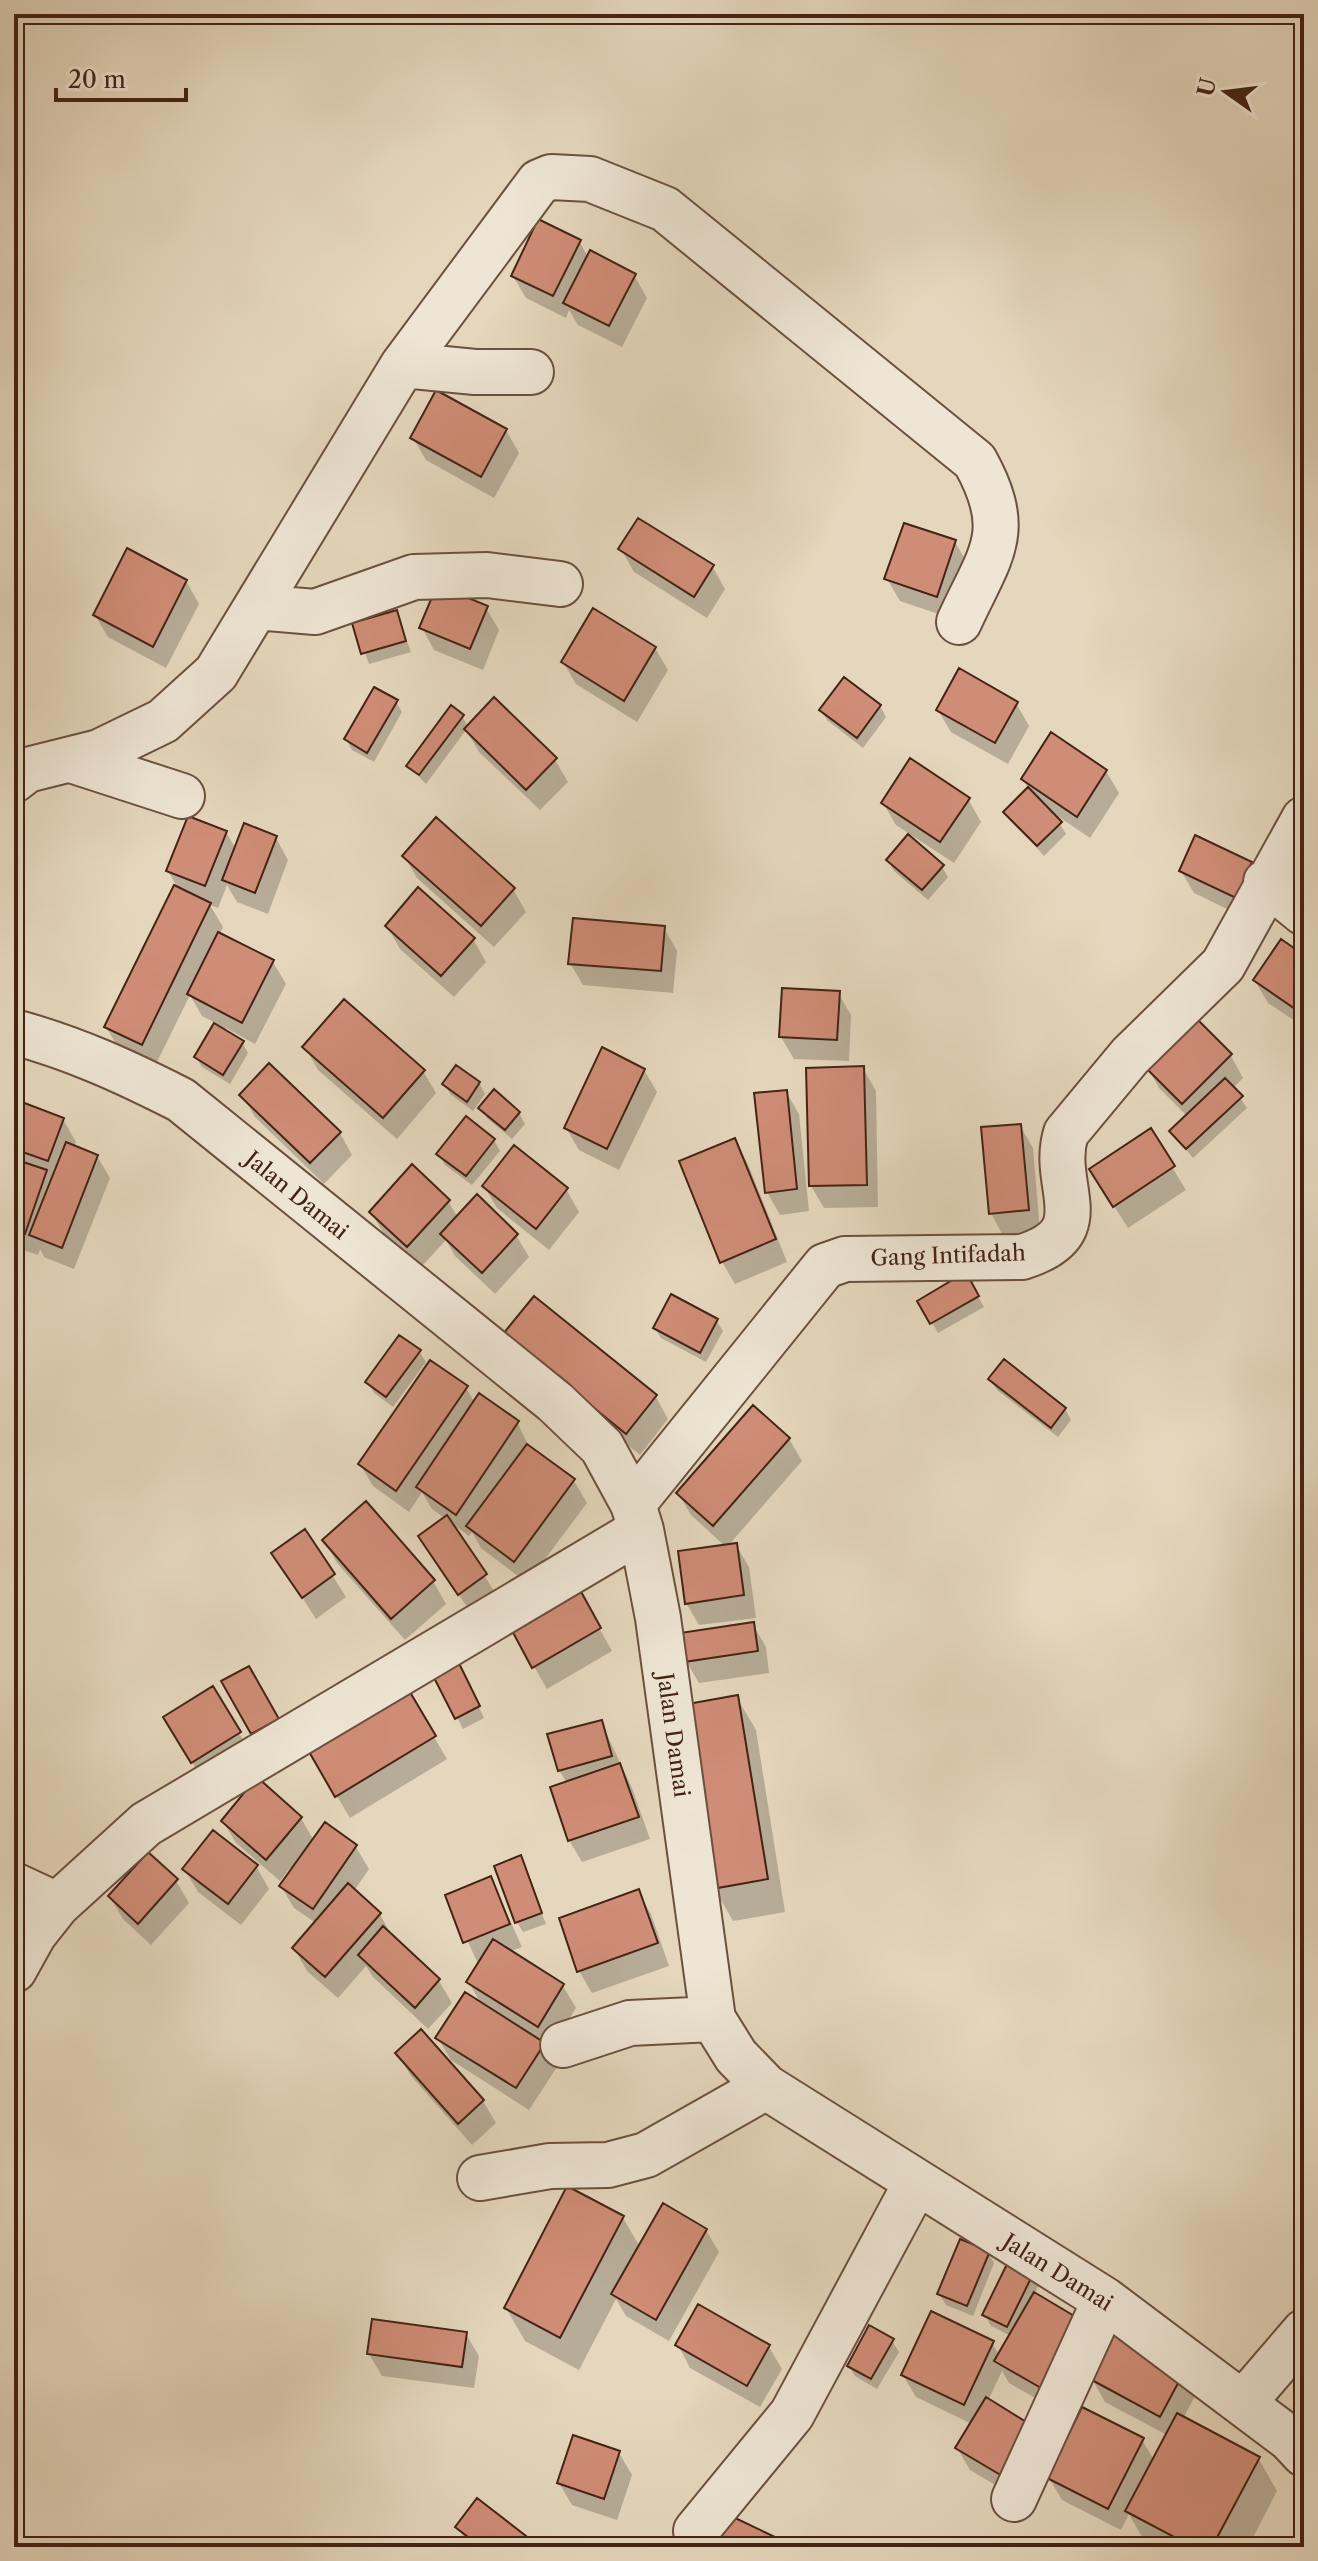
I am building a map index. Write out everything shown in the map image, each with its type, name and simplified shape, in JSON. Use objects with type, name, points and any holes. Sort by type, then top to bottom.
[{"type":"street","points":[[14,780],[27,770],[99,752],[163,721],[216,673],[403,365],[539,182],[551,177],[590,179],[665,209],[975,461],[995,501],[997,529],[992,550],[959,622]]},
{"type":"street","points":[[403,365],[475,372],[531,372]]},
{"type":"street","points":[[256,607],[315,612],[414,577],[487,575],[560,584]]},
{"type":"street","points":[[71,760],[182,796]]},
{"type":"street","name":"Gang Intifadah","points":[[637,1517],[825,1266],[864,1257],[1022,1257],[1049,1248],[1065,1230],[1070,1207],[1062,1147],[1066,1133],[1130,1056],[1223,965],[1266,882],[1304,819]]},
{"type":"street","points":[[1266,882],[1304,913]]},
{"type":"street","name":"Jalan Damai","points":[[14,1032],[108,1063],[181,1100],[555,1402],[602,1447],[637,1517],[658,1618],[713,2019],[736,2056],[766,2087],[1105,2300],[1243,2403],[1304,2454]]},
{"type":"street","points":[[14,1970],[34,1934],[57,1905],[146,1824],[637,1517]]},
{"type":"street","points":[[14,1885],[57,1905]]},
{"type":"street","points":[[563,2045],[630,2023],[713,2019]]},
{"type":"street","points":[[480,2178],[550,2166],[608,2165],[646,2155],[766,2087]]},
{"type":"street","points":[[696,2531],[792,2414],[916,2183]]},
{"type":"street","points":[[1014,2499],[1105,2300]]},
{"type":"street","points":[[1243,2403],[1304,2332]]},
{"type":"building","points":[[538,219],[581,240],[553,296],[511,276]]},
{"type":"building","points":[[590,250],[636,274],[609,326],[563,303]]},
{"type":"building","points":[[436,390],[507,429],[481,477],[410,438]]},
{"type":"building","points":[[638,518],[714,565],[694,597],[618,549]]},
{"type":"building","points":[[904,523],[956,540],[937,597],[884,579]]},
{"type":"building","points":[[127,548],[187,580],[153,647],[93,615]]},
{"type":"building","points":[[437,585],[488,606],[470,649],[419,628]]},
{"type":"building","points":[[593,608],[656,647],[624,701],[561,662]]},
{"type":"building","points":[[397,610],[406,641],[361,654],[352,623]]},
{"type":"building","points":[[959,668],[1018,702],[995,743],[936,710]]},
{"type":"building","points":[[844,677],[881,705],[857,738],[819,710]]},
{"type":"building","points":[[374,687],[398,700],[367,753],[344,739]]},
{"type":"building","points":[[494,697],[557,758],[526,790],[464,729]]},
{"type":"building","points":[[451,705],[464,715],[419,775],[406,766]]},
{"type":"building","points":[[1051,732],[1107,770],[1077,817],[1021,779]]},
{"type":"building","points":[[910,758],[970,798],[940,842],[881,803]]},
{"type":"building","points":[[1028,787],[1062,822],[1037,846],[1003,812]]},
{"type":"building","points":[[188,816],[227,831],[205,886],[166,871]]},
{"type":"building","points":[[436,817],[515,888],[481,926],[402,856]]},
{"type":"building","points":[[244,823],[277,836],[255,893],[222,880]]},
{"type":"building","points":[[908,834],[944,865],[922,890],[886,860]]},
{"type":"building","points":[[1195,835],[1252,862],[1236,898],[1179,871]]},
{"type":"building","points":[[174,885],[211,903],[142,1045],[104,1027]]},
{"type":"building","points":[[418,887],[475,938],[441,976],[385,926]]},
{"type":"building","points":[[573,918],[665,926],[661,971],[568,964]]},
{"type":"building","points":[[218,932],[274,960],[242,1023],[187,994]]},
{"type":"building","points":[[1281,939],[1304,955],[1304,1015],[1253,980]]},
{"type":"building","points":[[782,988],[840,991],[837,1040],[779,1037]]},
{"type":"building","points":[[344,999],[425,1070],[383,1118],[302,1047]]},
{"type":"building","points":[[1194,1016],[1232,1054],[1182,1104],[1143,1065]]},
{"type":"building","points":[[214,1023],[244,1041],[223,1075],[194,1057]]},
{"type":"building","points":[[602,1047],[645,1069],[607,1149],[564,1128]]},
{"type":"building","points":[[269,1063],[341,1132],[310,1163],[239,1095]]},
{"type":"building","points":[[456,1065],[480,1082],[467,1102],[442,1084]]},
{"type":"building","points":[[864,1066],[867,1185],[809,1186],[806,1068]]},
{"type":"building","points":[[1225,1078],[1243,1096],[1186,1149],[1169,1131]]},
{"type":"building","points":[[494,1089],[520,1112],[505,1130],[478,1108]]},
{"type":"building","points":[[787,1090],[797,1189],[765,1193],[754,1093]]},
{"type":"building","points":[[14,1099],[64,1118],[48,1161],[14,1149]]},
{"type":"building","points":[[466,1116],[495,1139],[466,1176],[436,1154]]},
{"type":"building","points":[[1021,1124],[1029,1210],[989,1214],[981,1127]]},
{"type":"building","points":[[1151,1128],[1175,1166],[1113,1207],[1089,1169]]},
{"type":"building","points":[[735,1138],[776,1239],[720,1263],[679,1161]]},
{"type":"building","points":[[66,1142],[98,1155],[62,1248],[29,1235]]},
{"type":"building","points":[[514,1145],[568,1188],[536,1229],[482,1186]]},
{"type":"building","points":[[14,1159],[47,1170],[25,1234],[14,1230]]},
{"type":"building","points":[[412,1164],[450,1200],[407,1247],[369,1212]]},
{"type":"building","points":[[477,1194],[518,1234],[482,1273],[440,1234]]},
{"type":"building","points":[[966,1272],[979,1296],[930,1324],[917,1301]]},
{"type":"building","points":[[671,1294],[718,1319],[700,1353],[653,1328]]},
{"type":"building","points":[[534,1296],[657,1395],[626,1434],[503,1334]]},
{"type":"building","points":[[399,1335],[421,1350],[386,1397],[365,1382]]},
{"type":"building","points":[[1004,1359],[1066,1408],[1051,1428],[988,1379]]},
{"type":"building","points":[[430,1360],[468,1386],[396,1491],[358,1464]]},
{"type":"building","points":[[479,1393],[519,1421],[456,1515],[416,1487]]},
{"type":"building","points":[[753,1405],[790,1438],[713,1526],[676,1493]]},
{"type":"building","points":[[527,1444],[575,1479],[514,1562],[466,1526]]},
{"type":"building","points":[[366,1501],[435,1580],[391,1619],[322,1540]]},
{"type":"building","points":[[447,1515],[487,1574],[458,1595],[418,1536]]},
{"type":"building","points":[[305,1529],[335,1574],[302,1598],[271,1553]]},
{"type":"building","points":[[737,1543],[744,1595],[685,1604],[678,1551]]},
{"type":"building","points":[[579,1588],[601,1628],[532,1668],[510,1627]]},
{"type":"building","points":[[754,1622],[758,1651],[684,1662],[680,1633]]},
{"type":"building","points":[[453,1651],[480,1706],[455,1719],[427,1664]]},
{"type":"building","points":[[249,1666],[279,1719],[251,1734],[221,1681]]},
{"type":"building","points":[[404,1682],[436,1736],[335,1797],[304,1743]]},
{"type":"building","points":[[213,1686],[241,1732],[191,1763],[163,1717]]},
{"type":"building","points":[[738,1695],[768,1879],[712,1889],[682,1705]]},
{"type":"building","points":[[602,1720],[612,1756],[558,1771],[547,1734]]},
{"type":"building","points":[[620,1763],[639,1817],[568,1841],[550,1787]]},
{"type":"building","points":[[257,1777],[302,1817],[266,1860],[221,1821]]},
{"type":"building","points":[[325,1822],[357,1845],[313,1909],[279,1886]]},
{"type":"building","points":[[213,1830],[258,1865],[228,1904],[182,1869]]},
{"type":"building","points":[[148,1852],[178,1879],[138,1924],[108,1896]]},
{"type":"building","points":[[521,1855],[542,1913],[515,1923],[494,1866]]},
{"type":"building","points":[[491,1876],[510,1924],[463,1943],[445,1895]]},
{"type":"building","points":[[348,1883],[381,1913],[325,1977],[292,1948]]},
{"type":"building","points":[[639,1889],[658,1943],[577,1972],[559,1918]]},
{"type":"building","points":[[383,1926],[440,1979],[415,2008],[358,1955]]},
{"type":"building","points":[[493,1939],[564,1984],[538,2027],[466,1982]]},
{"type":"building","points":[[465,1992],[545,2043],[516,2088],[435,2038]]},
{"type":"building","points":[[421,2029],[484,2100],[458,2124],[395,2053]]},
{"type":"building","points":[[567,2186],[624,2216],[560,2338],[504,2308]]},
{"type":"building","points":[[663,2203],[707,2229],[656,2320],[611,2294]]},
{"type":"building","points":[[960,2239],[990,2251],[967,2306],[937,2294]]},
{"type":"building","points":[[1008,2262],[1033,2274],[1007,2327],[982,2315]]},
{"type":"building","points":[[1034,2292],[1081,2320],[1041,2388],[994,2361]]},
{"type":"building","points":[[698,2304],[770,2345],[747,2386],[675,2345]]},
{"type":"building","points":[[931,2311],[994,2341],[964,2405],[901,2375]]},
{"type":"building","points":[[372,2319],[467,2332],[462,2367],[367,2354]]},
{"type":"building","points":[[869,2325],[894,2339],[871,2379],[847,2366]]},
{"type":"building","points":[[1114,2334],[1184,2372],[1160,2417],[1090,2379]]},
{"type":"building","points":[[986,2397],[1039,2430],[1009,2480],[955,2448]]},
{"type":"building","points":[[1082,2407],[1144,2438],[1108,2509],[1047,2478]]},
{"type":"building","points":[[1177,2413],[1260,2457],[1212,2547],[1193,2547],[1125,2511]]},
{"type":"building","points":[[573,2435],[620,2451],[604,2499],[557,2483]]},
{"type":"building","points":[[477,2498],[526,2536],[518,2547],[481,2547],[455,2527]]},
{"type":"building","points":[[731,2516],[796,2547],[717,2547]]}]
